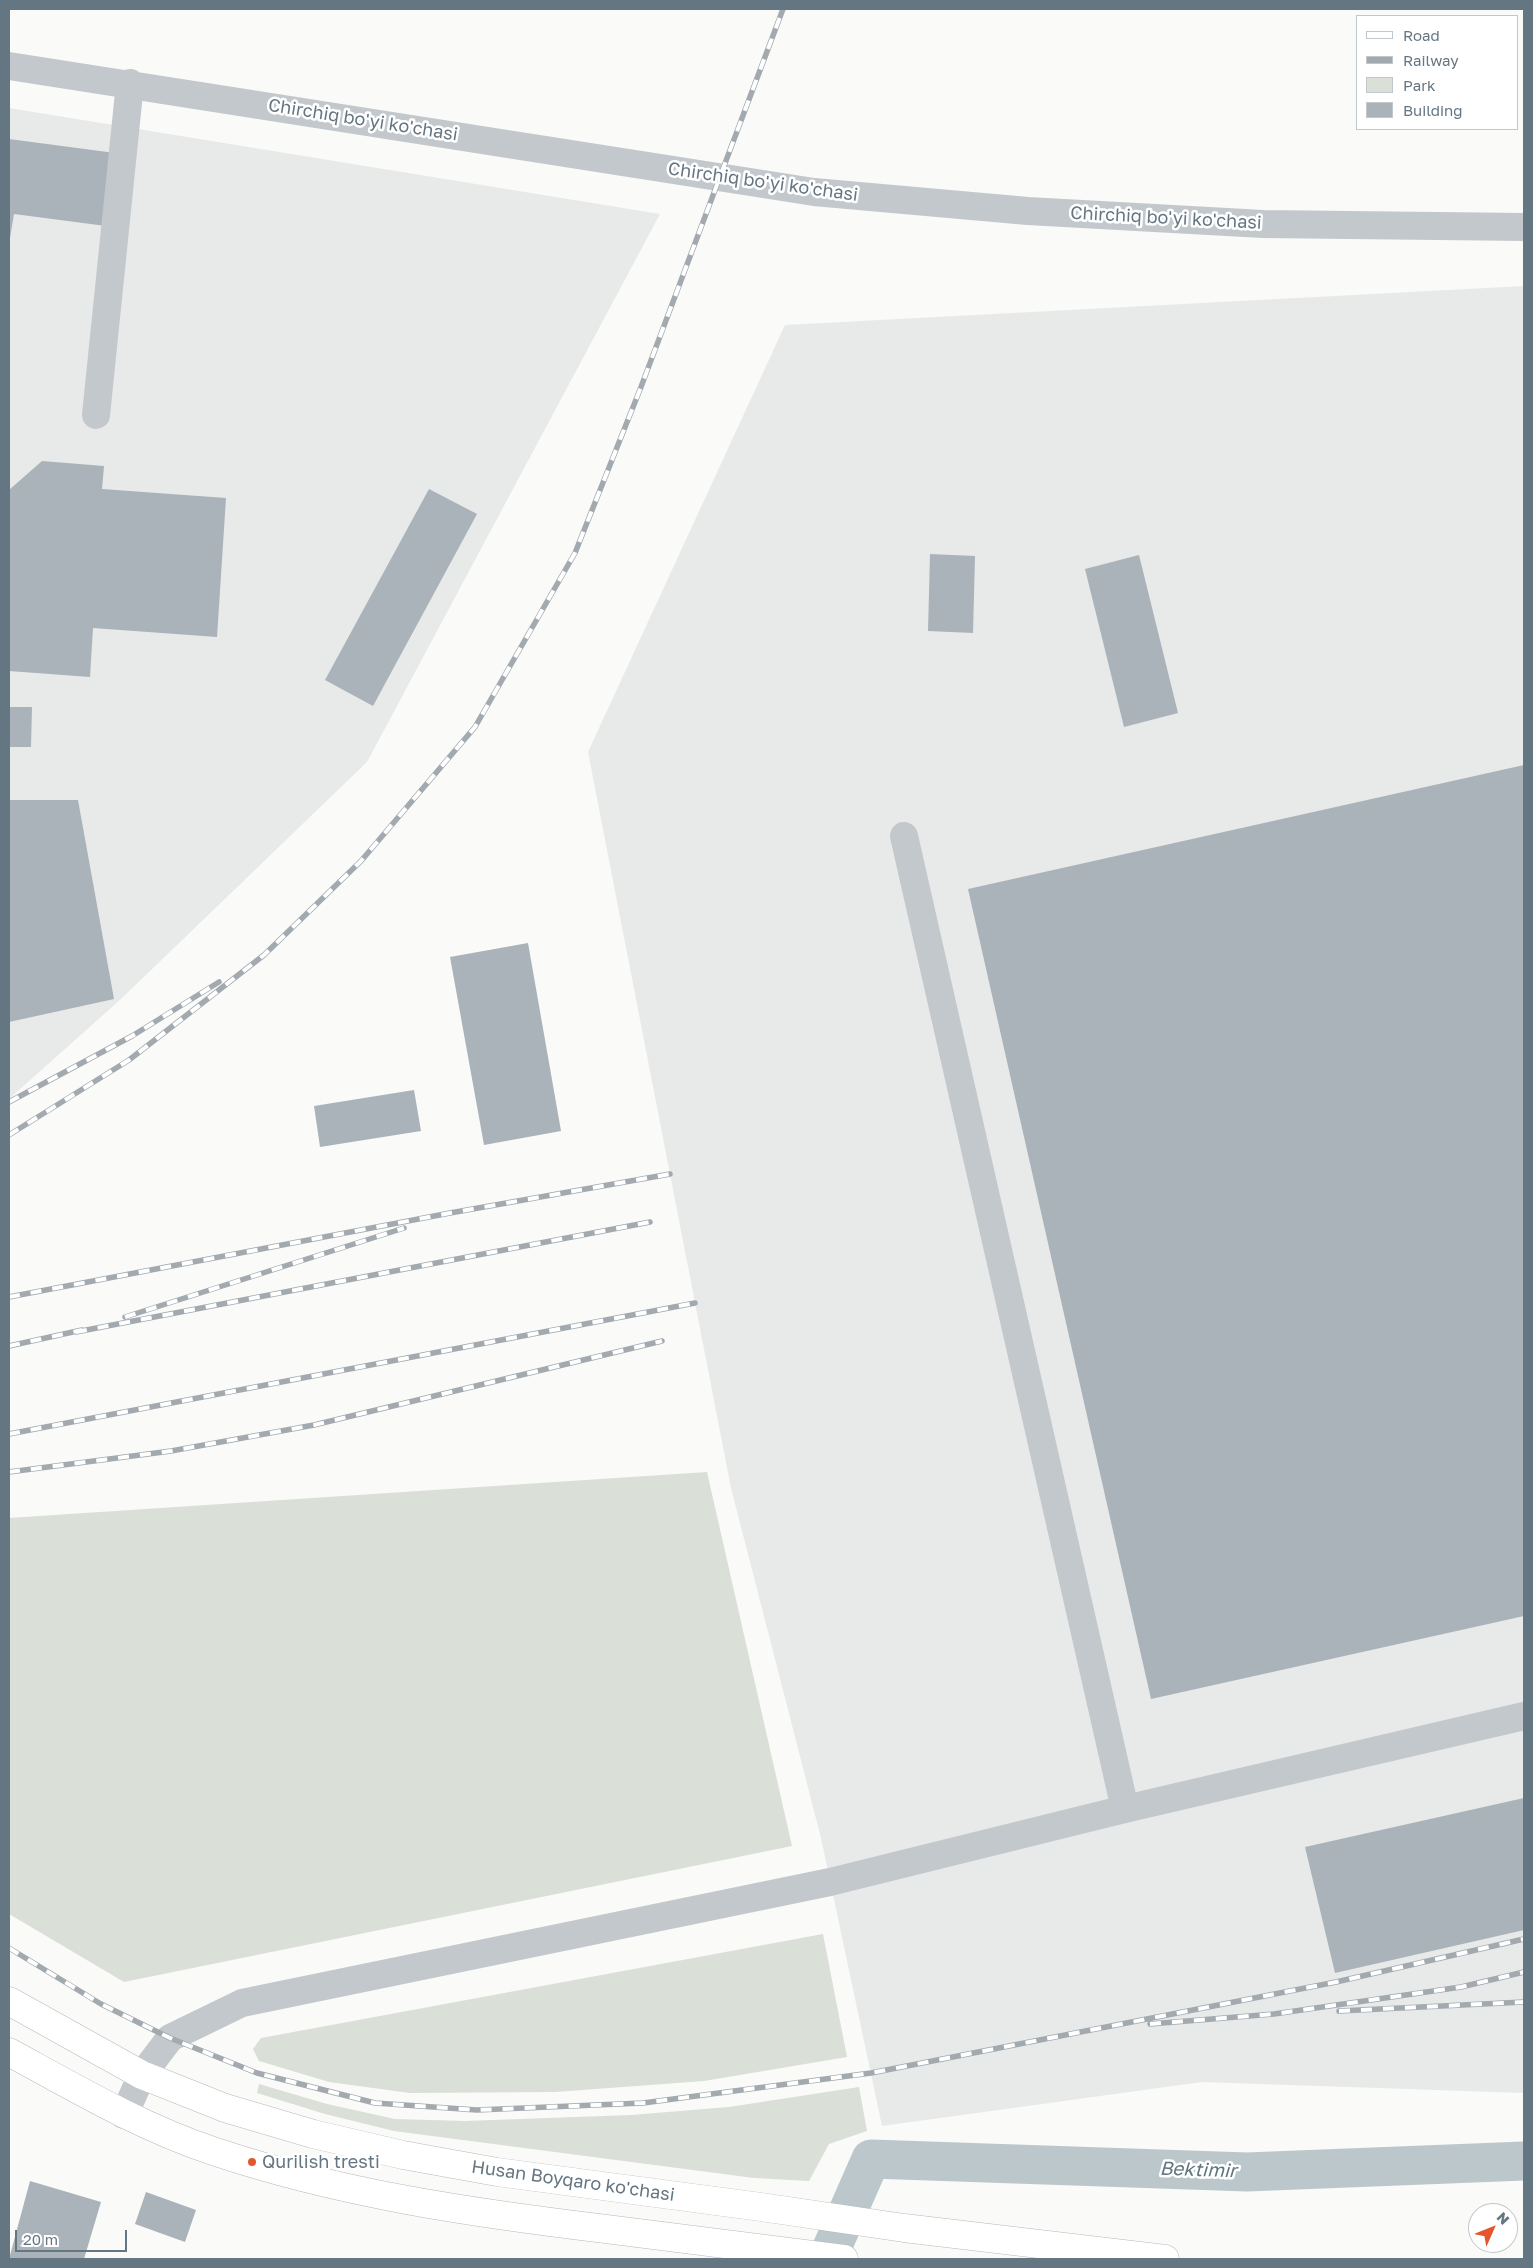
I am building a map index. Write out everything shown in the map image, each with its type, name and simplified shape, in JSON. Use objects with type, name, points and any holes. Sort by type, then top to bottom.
[{"type":"main road","name":"Husan Boyqaro ko'chasi","points":[[9,2001],[142,2075],[225,2108],[313,2134],[403,2155],[496,2172],[904,2228],[1165,2259]]},
{"type":"main road","points":[[9,2052],[124,2115],[212,2150],[299,2177],[387,2197],[478,2213],[844,2259]]},
{"type":"street","name":"Chirchiq bo'yi ko'chasi","points":[[9,66],[130,83],[814,192],[1028,211],[1263,224],[1524,228]]},
{"type":"street","points":[[96,415],[130,83]]},
{"type":"street","points":[[904,836],[1125,1809]]},
{"type":"street","points":[[124,2115],[142,2075],[170,2038],[242,2003],[830,1882],[1125,1809],[1524,1716]]},
{"type":"shaded area","points":[[9,108],[660,214],[367,762],[121,999],[9,1099]]},
{"type":"shaded area","points":[[1524,286],[1524,2093],[1202,2082],[882,2126],[821,1838],[731,1488],[588,752],[785,325]]},
{"type":"green space","points":[[707,1472],[792,1846],[124,1982],[9,1914],[9,1518]]},
{"type":"green space","points":[[823,1934],[847,2057],[704,2081],[555,2092],[410,2093],[329,2082],[259,2061],[253,2049],[261,2038]]},
{"type":"green space","points":[[259,2084],[327,2104],[395,2119],[465,2121],[631,2115],[729,2107],[859,2087],[867,2131],[829,2144],[809,2181],[754,2178],[394,2131],[325,2114],[257,2093]]},
{"type":"building","points":[[9,139],[115,153],[106,226],[14,214],[9,244]]},
{"type":"building","points":[[42,461],[104,466],[102,489],[226,498],[217,637],[93,628],[90,677],[9,671],[9,490]]},
{"type":"building","points":[[429,489],[477,514],[373,706],[325,680]]},
{"type":"building","points":[[930,554],[975,556],[973,633],[928,631]]},
{"type":"building","points":[[1139,555],[1178,713],[1124,727],[1085,569]]},
{"type":"building","points":[[9,707],[32,707],[31,747],[9,747]]},
{"type":"building","points":[[1524,765],[1524,1616],[1151,1699],[968,889]]},
{"type":"building","points":[[9,800],[78,800],[114,999],[9,1022]]},
{"type":"building","points":[[528,943],[561,1131],[484,1145],[450,957]]},
{"type":"building","points":[[414,1090],[421,1131],[320,1147],[314,1106]]},
{"type":"building","points":[[1524,1798],[1524,1930],[1335,1973],[1305,1847]]},
{"type":"building","points":[[30,2181],[101,2202],[84,2259],[9,2259]]},
{"type":"building","points":[[146,2192],[196,2210],[185,2242],[135,2224]]},
{"type":"waterway","name":"Bektimir","points":[[827,2259],[871,2159],[1247,2172],[1524,2161]]},
{"type":"railway","points":[[9,1135],[129,1060],[264,955],[361,861],[475,727],[575,553],[641,387],[783,9]]},
{"type":"railway","points":[[9,1102],[132,1036],[219,982]]},
{"type":"railway","points":[[9,1297],[450,1213],[670,1174]]},
{"type":"railway","points":[[76,1332],[650,1222]]},
{"type":"railway","points":[[125,1317],[404,1228]]},
{"type":"railway","points":[[9,1434],[695,1303]]},
{"type":"railway","points":[[9,1346],[82,1330]]},
{"type":"railway","points":[[9,1472],[171,1451],[314,1425],[662,1341]]},
{"type":"railway","points":[[9,1948],[101,2004],[170,2038],[257,2073],[375,2103],[477,2110],[643,2103],[871,2073],[1336,1982],[1524,1939]]},
{"type":"railway","points":[[1150,2024],[1274,2014],[1461,1987],[1524,1972]]},
{"type":"railway","points":[[1339,2011],[1524,2002]]},
{"type":"place","name":"Qurilish tresti","points":[[252,2162]]}]
